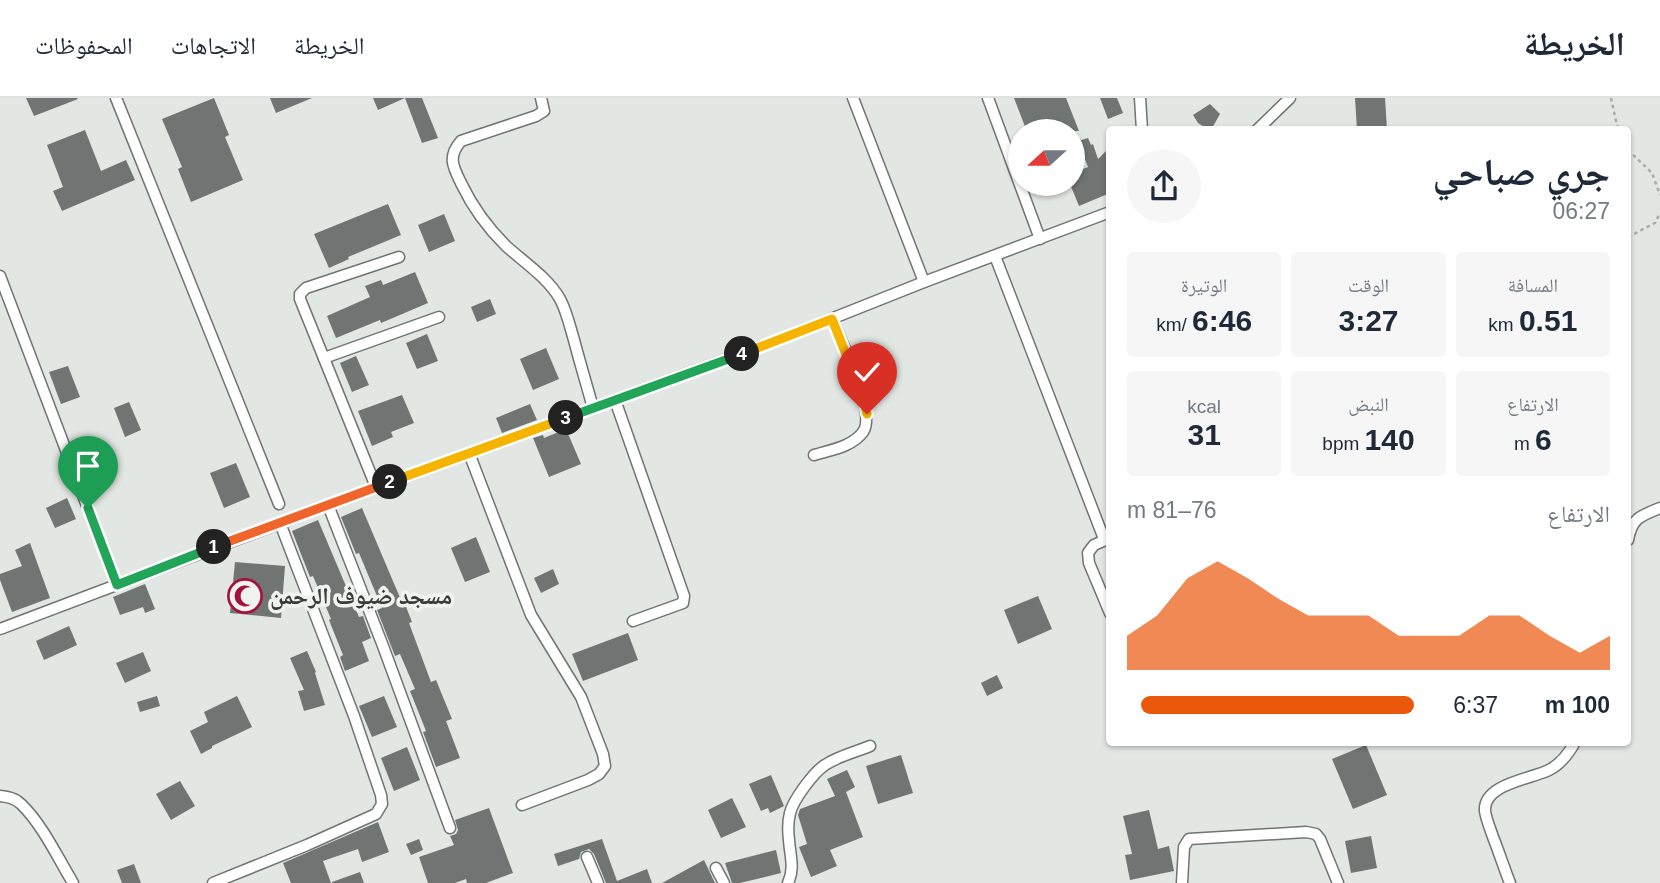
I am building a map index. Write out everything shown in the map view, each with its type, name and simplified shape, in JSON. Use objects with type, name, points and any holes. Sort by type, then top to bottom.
[{"type":"street","points":[[116,98],[279,503]]},
{"type":"street","points":[[541,98],[544,111],[536,116],[461,141],[454,148],[452,155],[454,169],[471,204],[488,226],[559,297],[593,408]]},
{"type":"street","points":[[853,98],[924,282]]},
{"type":"street","points":[[988,98],[1040,239]]},
{"type":"street","points":[[1140,98],[1142,126]]},
{"type":"street","points":[[1260,126],[1290,98]]},
{"type":"street","points":[[0,629],[376,487],[768,345],[924,282],[1106,214]]},
{"type":"street","points":[[995,256],[1106,536]]},
{"type":"street","points":[[376,487],[300,299],[306,288],[399,257]]},
{"type":"street","points":[[0,276],[117,585]]},
{"type":"street","points":[[324,358],[439,317]]},
{"type":"street","points":[[814,455],[854,440],[863,432],[867,423],[864,400],[832,319]]},
{"type":"street","points":[[615,400],[684,596],[683,603],[673,608],[633,621]]},
{"type":"street","points":[[469,453],[531,615],[581,697],[605,766],[599,774],[588,780],[522,805]]},
{"type":"street","points":[[328,505],[450,828]]},
{"type":"street","points":[[1631,530],[1637,519],[1660,508]]},
{"type":"street","points":[[213,883],[376,814],[382,804],[354,716],[280,523]]},
{"type":"street","points":[[1106,539],[1094,545],[1088,554],[1089,563],[1106,603]]},
{"type":"street","points":[[788,883],[792,863],[790,812],[797,799],[826,764],[870,746]]},
{"type":"street","points":[[1510,883],[1487,821],[1486,800],[1493,792],[1549,770],[1568,755],[1573,746]]},
{"type":"street","points":[[0,796],[19,802],[44,834],[73,883]]},
{"type":"street","points":[[1182,883],[1184,848],[1189,839],[1306,832],[1316,834],[1320,839],[1338,883]]},
{"type":"street","points":[[587,857],[598,883]]},
{"type":"street","points":[[716,868],[724,883]]},
{"type":"path","points":[[1611,98],[1617,126]]},
{"type":"path","points":[[1631,153],[1652,173],[1660,195]]},
{"type":"path","points":[[1631,235],[1655,223],[1660,213]]},
{"type":"building","points":[[26,98],[77,98],[78,99],[34,116]]},
{"type":"building","points":[[214,98],[229,135],[225,137],[243,180],[191,202],[178,169],[182,167],[162,119]]},
{"type":"building","points":[[270,98],[312,98],[276,113]]},
{"type":"building","points":[[373,98],[405,98],[378,110]]},
{"type":"building","points":[[405,98],[422,98],[438,138],[422,143]]},
{"type":"building","points":[[1014,98],[1066,98],[1074,119],[1022,119]]},
{"type":"building","points":[[1100,98],[1117,98],[1123,113],[1108,119]]},
{"type":"building","points":[[1355,98],[1385,98],[1387,126],[1357,126]]},
{"type":"building","points":[[1210,104],[1220,114],[1213,126],[1203,126],[1193,115]]},
{"type":"building","points":[[85,130],[101,171],[126,160],[135,180],[62,211],[53,191],[63,187],[47,145]]},
{"type":"building","points":[[1088,138],[1098,159],[1106,151],[1106,195],[1079,206],[1075,196],[1085,196],[1085,168],[1088,167],[1085,159],[1085,139]]},
{"type":"building","points":[[388,204],[401,235],[329,268],[314,234]]},
{"type":"building","points":[[444,214],[455,241],[429,252],[418,225]]},
{"type":"building","points":[[415,272],[428,303],[336,338],[327,316],[370,297],[365,286],[381,280],[383,285]]},
{"type":"building","points":[[490,299],[496,314],[477,322],[471,307]]},
{"type":"building","points":[[427,334],[438,361],[417,369],[406,343]]},
{"type":"building","points":[[546,348],[559,379],[533,390],[520,359]]},
{"type":"building","points":[[356,356],[369,385],[352,392],[340,363]]},
{"type":"building","points":[[68,366],[80,397],[61,404],[49,372]]},
{"type":"building","points":[[402,395],[414,423],[391,432],[393,437],[372,446],[358,411]]},
{"type":"building","points":[[129,402],[141,430],[125,437],[114,408]]},
{"type":"building","points":[[530,404],[537,420],[502,433],[496,418]]},
{"type":"building","points":[[566,429],[581,464],[549,477],[533,438],[543,435],[544,438]]},
{"type":"building","points":[[236,463],[250,497],[224,508],[210,473]]},
{"type":"building","points":[[67,498],[76,519],[55,528],[46,508]]},
{"type":"building","points":[[362,508],[401,600],[403,599],[431,682],[436,680],[452,719],[446,721],[460,758],[436,767],[423,732],[426,731],[410,691],[415,689],[400,654],[395,656],[377,610],[382,608],[341,517]]},
{"type":"building","points":[[318,520],[359,617],[363,616],[371,638],[362,642],[369,661],[345,671],[340,657],[343,655],[329,620],[331,619],[313,576],[310,577],[292,531]]},
{"type":"building","points":[[476,537],[490,572],[465,582],[451,548]]},
{"type":"building","points":[[30,543],[50,598],[12,612],[0,574],[22,566],[15,550]]},
{"type":"building","points":[[235,562],[285,566],[281,618],[230,613]]},
{"type":"building","points":[[553,569],[559,584],[541,593],[534,578]]},
{"type":"building","points":[[145,584],[155,609],[145,613],[143,607],[120,615],[113,597]]},
{"type":"building","points":[[1038,596],[1052,629],[1018,644],[1004,610]]},
{"type":"building","points":[[69,626],[77,645],[44,660],[36,641]]},
{"type":"building","points":[[628,633],[638,660],[583,681],[572,654]]},
{"type":"building","points":[[307,651],[325,705],[304,711],[298,691],[304,690],[290,658]]},
{"type":"building","points":[[143,652],[151,671],[125,683],[116,663]]},
{"type":"building","points":[[997,675],[1003,688],[987,696],[981,683]]},
{"type":"building","points":[[157,696],[160,706],[140,712],[137,702]]},
{"type":"building","points":[[237,696],[252,727],[201,754],[190,731],[208,722],[204,712]]},
{"type":"building","points":[[384,696],[397,727],[372,737],[359,706]]},
{"type":"building","points":[[1366,746],[1387,795],[1353,809],[1332,759]]},
{"type":"building","points":[[407,747],[420,780],[394,791],[381,758]]},
{"type":"building","points":[[901,755],[913,793],[878,804],[866,766]]},
{"type":"building","points":[[847,770],[855,787],[846,792],[863,837],[830,850],[837,866],[811,877],[799,847],[807,844],[798,815],[800,809],[835,796],[827,779]]},
{"type":"building","points":[[771,775],[784,806],[770,813],[768,808],[761,811],[749,784]]},
{"type":"building","points":[[180,781],[195,806],[171,820],[156,794]]},
{"type":"building","points":[[732,798],[746,827],[721,838],[708,810]]},
{"type":"building","points":[[489,808],[513,873],[486,883],[467,883],[466,879],[455,883],[428,883],[419,857],[454,845],[450,836],[458,830],[455,820]]},
{"type":"building","points":[[1149,810],[1158,849],[1169,846],[1174,871],[1130,880],[1125,855],[1132,854],[1123,816]]},
{"type":"building","points":[[378,822],[389,852],[362,862],[358,849],[323,861],[331,883],[291,883],[283,863]]},
{"type":"building","points":[[1371,836],[1377,868],[1351,873],[1345,841]]},
{"type":"building","points":[[419,839],[423,850],[411,855],[406,844]]},
{"type":"building","points":[[602,839],[617,881],[647,869],[652,883],[606,883],[594,854],[589,849],[581,852],[579,859],[558,866],[554,854]]},
{"type":"building","points":[[776,850],[781,873],[732,883],[725,863]]},
{"type":"building","points":[[704,860],[715,883],[662,883]]},
{"type":"building","points":[[134,864],[141,883],[122,883],[117,870]]},
{"type":"building","points":[[360,872],[364,883],[332,883],[332,882]]},
{"type":"place","name":"مسجد ضيوف الرحمن","points":[[245,596]]},
{"type":"route","points":[[88,508],[117,585],[832,319],[867,414]]}]
